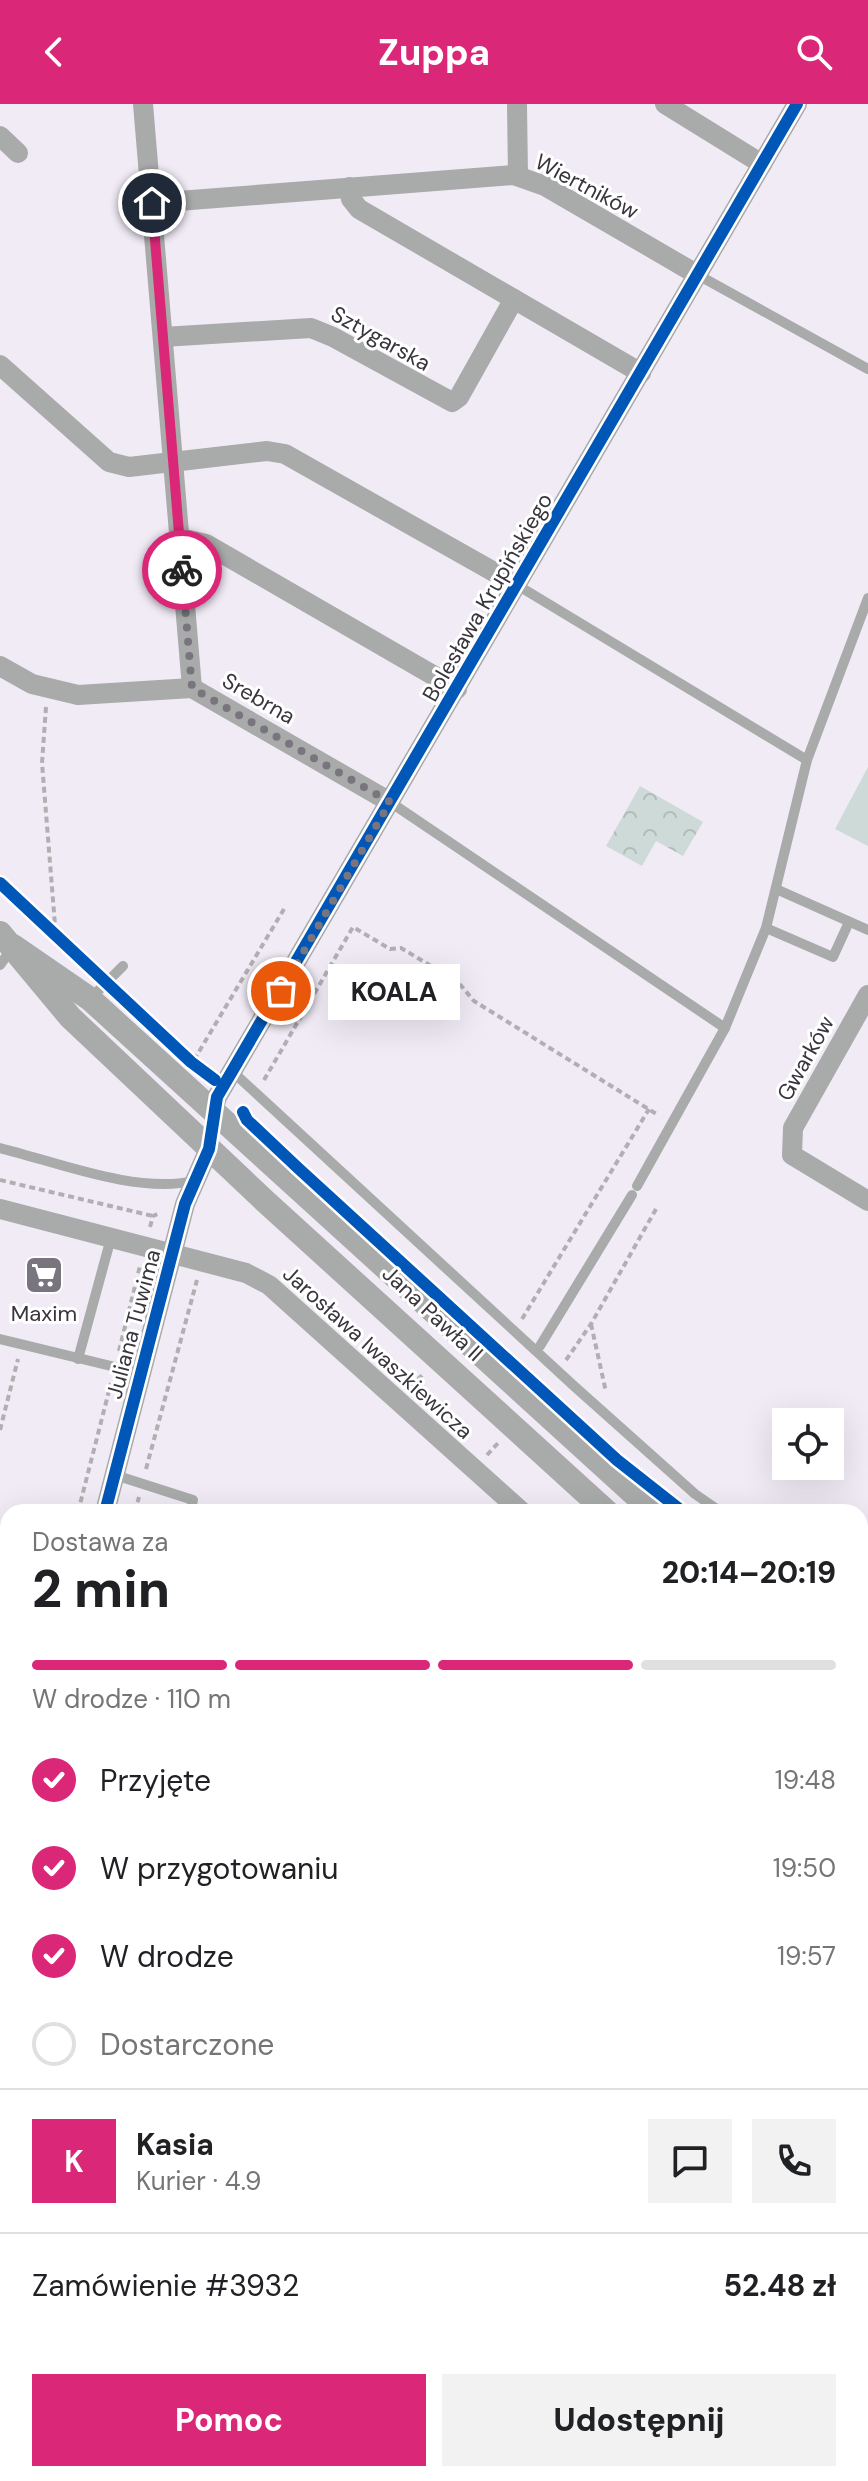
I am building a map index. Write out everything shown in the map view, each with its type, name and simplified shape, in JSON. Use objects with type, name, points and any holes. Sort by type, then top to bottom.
[{"type":"street","points":[[143,104],[192,688]]},
{"type":"street","points":[[517,104],[518,176]]},
{"type":"street","points":[[665,104],[762,164]]},
{"type":"street","name":"Bolesława Krupińskiego","points":[[213,1112],[224,1076],[457,689],[797,104]]},
{"type":"street","points":[[0,136],[18,153]]},
{"type":"street","name":"Wiertników","points":[[152,203],[493,175],[518,176],[545,186],[698,275]]},
{"type":"street","points":[[349,187],[351,199],[359,209],[641,373]]},
{"type":"street","name":"Sztygarska","points":[[163,337],[311,328],[326,333],[452,402],[459,398],[514,299]]},
{"type":"street","points":[[0,365],[106,461],[129,467],[267,451],[290,455],[517,585]]},
{"type":"street","points":[[180,538],[203,542],[457,689]]},
{"type":"street","name":"Srebrna","points":[[0,666],[49,689],[96,696],[192,688],[390,802]]},
{"type":"street","name":"Jana Pawła II","points":[[4,948],[102,987],[213,1112],[645,1504]]},
{"type":"street","name":"Jana Pawła II","points":[[4,948],[70,1017],[209,1149],[598,1504]]},
{"type":"street","name":"Gwarków","points":[[868,995],[793,1128],[792,1155],[868,1201]]},
{"type":"street","points":[[209,1149],[213,1112]]},
{"type":"street","name":"Juliana Tuwima","points":[[107,1504],[173,1253],[184,1183],[209,1149]]},
{"type":"street","name":"Jarosława Iwaszkiewicza","points":[[0,1209],[246,1273],[269,1285],[513,1504]]},
{"type":"lane","points":[[698,275],[868,369]]},
{"type":"lane","points":[[517,585],[807,760]]},
{"type":"lane","points":[[540,1346],[634,1190],[725,1028],[766,928],[807,760],[868,598]]},
{"type":"lane","points":[[390,802],[725,1028]]},
{"type":"lane","points":[[776,889],[868,930]]},
{"type":"lane","points":[[766,928],[833,957],[849,922]]},
{"type":"lane","points":[[102,987],[123,966]]},
{"type":"lane","points":[[224,1076],[256,1093],[558,1372],[709,1504]]},
{"type":"lane","points":[[0,1148],[142,1183],[184,1183]]},
{"type":"lane","points":[[78,1359],[111,1238]]},
{"type":"lane","points":[[0,1339],[140,1373]]},
{"type":"lane","points":[[115,1475],[193,1500],[192,1504]]},
{"type":"path","points":[[49,689],[42,735],[42,763],[55,928]]},
{"type":"path","points":[[0,876],[55,928],[102,987]]},
{"type":"path","points":[[0,883],[102,987],[193,1060],[224,1076]]},
{"type":"path","points":[[193,1060],[284,909]]},
{"type":"path","points":[[256,1093],[353,927],[390,949],[401,948],[458,982],[474,1001],[672,1123]]},
{"type":"path","points":[[514,1331],[649,1109]]},
{"type":"path","points":[[0,1180],[153,1216],[167,1210],[184,1183]]},
{"type":"path","points":[[558,1372],[591,1324],[656,1209]]},
{"type":"path","points":[[80,1504],[153,1216]]},
{"type":"path","points":[[137,1504],[199,1274]]},
{"type":"path","points":[[591,1324],[613,1421]]},
{"type":"path","points":[[0,1430],[21,1345]]},
{"type":"path","points":[[412,1363],[434,1384]]},
{"type":"path","points":[[488,1433],[510,1452]]},
{"type":"green space","points":[[868,767],[868,846],[835,829]]},
{"type":"green space","points":[[640,786],[703,822],[683,856],[656,841],[642,866],[606,846]]},
{"type":"cycle path","points":[[107,1504],[185,1204],[209,1149],[217,1097],[797,104]]},
{"type":"cycle path","points":[[0,883],[191,1062],[215,1080]]},
{"type":"cycle path","points":[[243,1112],[247,1120],[298,1168],[617,1460],[673,1504]]},
{"type":"way so far","points":[[182,570],[192,688],[390,802],[281,991]]},
{"type":"place","name":"KOALA","points":[[281,991]]},
{"type":"place","name":"Maxim","points":[[44,1275]]},
{"type":"route","points":[[152,203],[182,570]]}]
